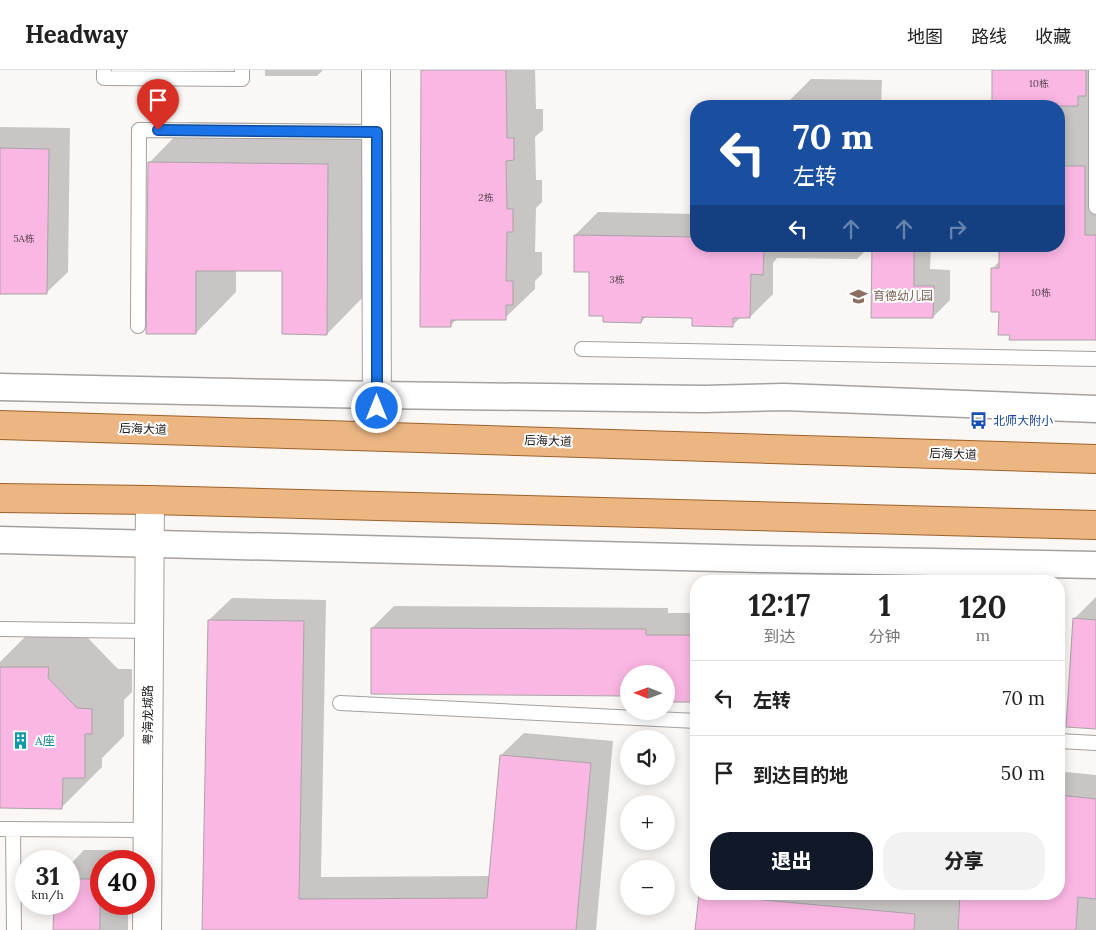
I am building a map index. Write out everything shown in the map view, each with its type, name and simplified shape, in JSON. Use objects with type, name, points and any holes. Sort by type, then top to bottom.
[{"type":"main road","name":"后海大道","points":[[0,425],[377,435],[1096,459]]},
{"type":"main road","points":[[0,498],[150,500],[1096,524]]},
{"type":"street","points":[[376,70],[377,435]]},
{"type":"street","points":[[0,386],[377,395],[704,399],[784,397],[1096,409]]},
{"type":"street","name":"粤海龙城路","points":[[147,930],[150,500]]},
{"type":"street","points":[[0,540],[1096,565]]},
{"type":"lane","points":[[104,70],[104,78],[232,79],[242,79],[242,70]]},
{"type":"lane","points":[[1096,71],[1096,207]]},
{"type":"lane","points":[[138,326],[139,130],[377,132]]},
{"type":"lane","points":[[582,349],[1096,359]]},
{"type":"lane","points":[[0,629],[149,631]]},
{"type":"lane","points":[[340,702],[690,722]]},
{"type":"lane","points":[[1065,741],[1096,743]]},
{"type":"lane","points":[[14,930],[7,829],[147,830]]},
{"type":"building","points":[[421,70],[506,70],[507,138],[514,138],[514,160],[506,161],[507,209],[513,209],[513,232],[507,232],[506,281],[513,281],[513,305],[506,305],[506,320],[451,320],[451,327],[420,327]]},
{"type":"building","points":[[992,70],[1086,70],[1086,96],[1078,96],[1078,106],[1065,106],[1065,100],[992,100]]},
{"type":"building","points":[[0,148],[49,149],[47,294],[0,294]]},
{"type":"building","points":[[148,162],[328,164],[327,335],[282,334],[282,271],[196,271],[196,334],[146,334]]},
{"type":"building","points":[[1065,166],[1085,166],[1085,235],[1096,235],[1096,340],[1009,340],[1010,335],[998,335],[999,312],[991,312],[991,268],[999,268],[999,252],[1065,252]]},
{"type":"building","points":[[574,235],[690,237],[690,252],[764,252],[763,275],[751,274],[750,318],[733,318],[733,327],[692,326],[692,318],[642,317],[641,323],[603,322],[603,316],[589,316],[589,272],[574,272]]},
{"type":"building","name":"育德幼儿园","points":[[872,252],[914,252],[914,286],[934,286],[933,318],[871,318]]},
{"type":"building","points":[[1073,618],[1096,620],[1096,729],[1066,727]]},
{"type":"building","points":[[208,620],[304,621],[299,899],[487,898],[500,755],[591,763],[576,930],[202,930]]},
{"type":"building","points":[[371,628],[646,629],[646,635],[690,635],[690,702],[675,702],[675,665],[620,665],[620,696],[371,694]]},
{"type":"building","name":"A座","points":[[0,667],[49,667],[48,678],[77,708],[92,709],[92,734],[85,734],[85,778],[63,778],[62,809],[0,808]]},
{"type":"building","points":[[1065,796],[1096,799],[1096,899],[1078,897],[1076,930],[958,930],[960,900],[1065,900]]},
{"type":"building","points":[[80,879],[90,879],[90,915],[100,915],[100,930],[53,930],[54,915],[80,915]]},
{"type":"building","points":[[698,900],[764,900],[915,914],[914,930],[695,930]]},
{"type":"place","name":"育德幼儿园","points":[[859,296]]},
{"type":"place","name":"北师大附小","points":[[979,421]]},
{"type":"place","name":"A座","points":[[21,741]]},
{"type":"route","points":[[158,130],[377,132],[377,408]]}]
